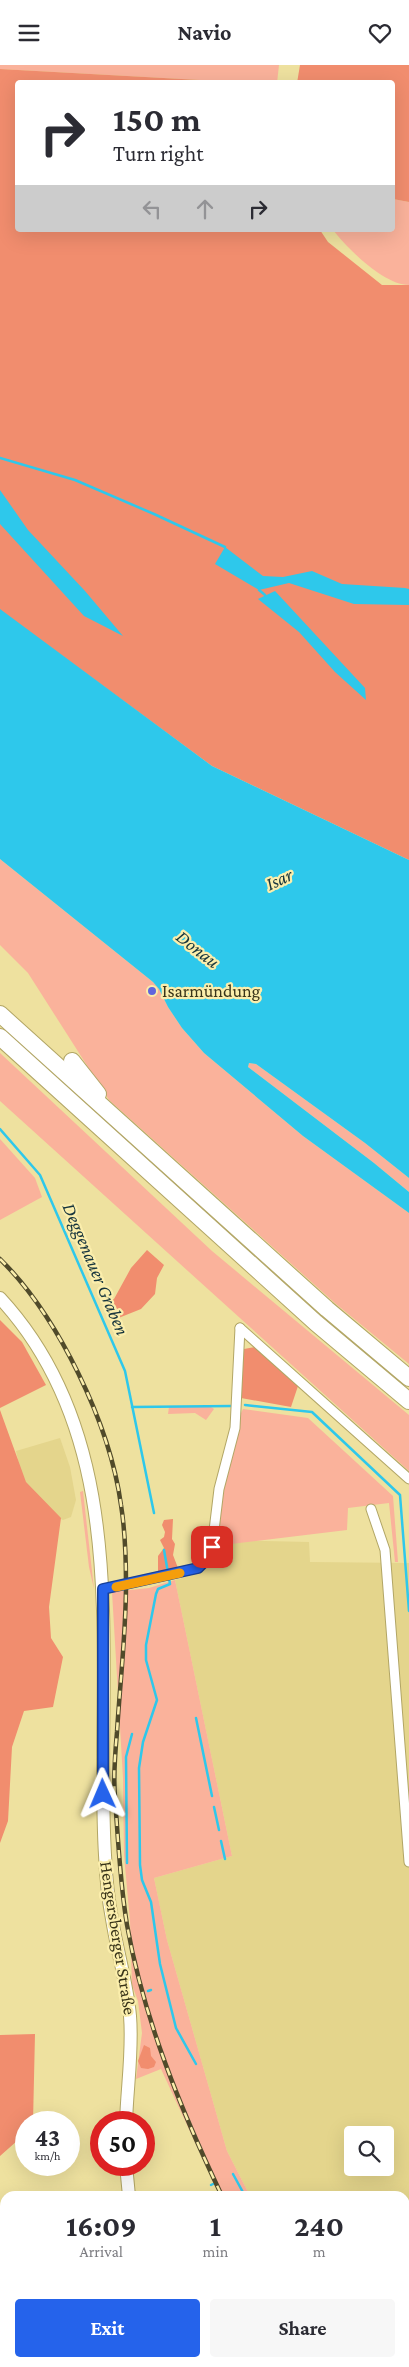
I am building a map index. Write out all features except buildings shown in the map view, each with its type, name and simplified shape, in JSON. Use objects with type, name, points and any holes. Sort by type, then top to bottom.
[{"type":"highway","points":[[0,1014],[104,1110],[327,1309],[409,1378]]},
{"type":"highway","points":[[0,1037],[316,1323],[409,1401]]},
{"type":"highway","points":[[72,1061],[99,1094],[104,1110]]},
{"type":"main road","name":"Hengersberger Straße","points":[[0,1298],[22,1321],[46,1357],[80,1442],[92,1491],[103,1589],[102,1776],[105,1853],[112,1919],[130,2016],[131,2051],[127,2111]]},
{"type":"main road","points":[[127,2176],[129,2191]]},
{"type":"street","points":[[103,1589],[174,1575],[198,1568],[209,1557],[212,1547],[219,1489],[235,1428],[240,1328],[409,1479]]},
{"type":"street","points":[[371,1509],[385,1550],[409,1862]]},
{"type":"shaded area","points":[[0,65],[279,65],[277,80],[200,80],[0,69]]},
{"type":"shaded area","points":[[300,65],[409,65],[409,202],[395,199],[395,80],[298,80]]},
{"type":"shaded area","points":[[0,69],[200,80],[15,80],[15,232],[321,232],[328,242],[382,285],[409,285],[409,860],[212,766],[0,610]]},
{"type":"shaded area","points":[[395,199],[409,202],[409,285],[399,283],[378,273],[348,247],[335,232],[395,232]]},
{"type":"shaded area","points":[[0,859],[153,982],[182,1028],[204,1053],[303,1136],[409,1213],[409,1364],[336,1304],[109,1100],[28,973],[0,945]]},
{"type":"shaded area","points":[[0,1053],[212,1251],[409,1415],[409,1471],[0,1101]]},
{"type":"shaded area","points":[[249,1063],[256,1064],[365,1143],[409,1178],[409,1192],[248,1067]]},
{"type":"shaded area","points":[[0,1139],[35,1178],[42,1197],[0,1220]]},
{"type":"shaded area","points":[[147,1250],[164,1265],[157,1278],[155,1294],[141,1309],[116,1319],[107,1304],[114,1299],[131,1268]]},
{"type":"shaded area","points":[[0,1320],[22,1342],[46,1385],[0,1408]]},
{"type":"shaded area","points":[[255,1347],[298,1386],[291,1407],[241,1398],[240,1375],[244,1349]]},
{"type":"shaded area","points":[[169,1407],[211,1407],[214,1409],[206,1420],[195,1413],[168,1414]]},
{"type":"shaded area","points":[[243,1409],[308,1418],[393,1496],[398,1562],[395,1562],[389,1503],[348,1508],[347,1530],[214,1546],[217,1511],[238,1419]]},
{"type":"shaded area","points":[[0,1410],[26,1482],[61,1518],[49,1607],[51,1638],[63,1657],[53,1707],[24,1711],[12,1747],[8,1821],[0,1843]]},
{"type":"shaded area","points":[[60,1438],[70,1467],[76,1500],[71,1517],[63,1520],[50,1514],[32,1494],[21,1474],[16,1451]]},
{"type":"shaded area","points":[[83,1491],[94,1589],[89,1567],[80,1492]]},
{"type":"shaded area","points":[[173,1519],[172,1539],[175,1544],[173,1555],[178,1568],[175,1571],[159,1571],[158,1574],[158,1556],[164,1548],[160,1540],[164,1537],[165,1532],[162,1525],[164,1520]]},
{"type":"shaded area","points":[[220,1540],[309,1542],[310,1562],[409,1563],[409,2191],[247,2191],[227,2151],[167,1940],[154,1878],[232,1856],[175,1580],[193,1575],[209,1565]]},
{"type":"shaded area","points":[[175,1580],[232,1856],[154,1878],[167,1940],[227,2151],[247,2191],[218,2191],[161,2069],[136,2079],[142,2033],[138,2001],[132,1985],[130,1921],[124,1855],[123,1778],[112,1592],[149,1588]]},
{"type":"shaded area","points":[[35,2034],[33,2111],[15,2111],[15,2143],[0,2156],[0,2035]]},
{"type":"shaded area","points":[[144,2045],[150,2048],[151,2056],[156,2062],[154,2067],[148,2069],[141,2068],[138,2061]]},
{"type":"water","points":[[0,490],[28,530],[85,591],[123,636],[84,616],[0,524]]},
{"type":"water","points":[[225,547],[263,576],[283,577],[312,571],[342,584],[405,588],[409,589],[409,605],[354,604],[289,583],[259,590],[215,564]]},
{"type":"water","points":[[275,591],[365,688],[366,700],[335,672],[299,632],[258,599]]},
{"type":"water","points":[[0,609],[212,766],[409,860],[409,1178],[365,1143],[256,1064],[249,1063],[248,1067],[409,1192],[409,1213],[303,1136],[204,1053],[182,1028],[153,982],[0,859]]},
{"type":"waterway","points":[[0,458],[75,480],[225,547]]},
{"type":"waterway","points":[[259,590],[265,595]]},
{"type":"waterway","name":"Deggenauer Graben","points":[[0,1129],[40,1175],[125,1371],[154,1513]]},
{"type":"waterway","name":"Deggenauer Graben","points":[[245,1405],[312,1412],[400,1495],[409,1611]]},
{"type":"waterway","name":"Deggenauer Graben","points":[[132,1407],[232,1406]]},
{"type":"waterway","points":[[164,1550],[170,1584],[158,1589],[156,1594],[146,1645],[146,1660],[157,1700],[143,1742],[139,1768],[140,1865],[142,1880],[151,1902],[160,1964],[176,2028],[196,2064]]},
{"type":"waterway","points":[[196,1718],[212,1796]]},
{"type":"waterway","points":[[127,1863],[126,1757],[132,1734]]},
{"type":"waterway","points":[[214,1807],[219,1830]]},
{"type":"waterway","points":[[221,1841],[225,1859]]},
{"type":"waterway","points":[[233,2174],[242,2191]]},
{"type":"railway","points":[[0,1259],[42,1310],[61,1341],[93,1407],[106,1440],[115,1474],[124,1534],[126,1584],[114,1781],[127,1925],[134,1960],[154,2030],[178,2098],[220,2191]]},
{"type":"slow traffic","points":[[116,1587],[180,1573]]},
{"type":"place","name":"Isarmündung","points":[[152,991]]},
{"type":"route","points":[[103,1794],[103,1589],[160,1578],[198,1568],[209,1557],[212,1547]]},
{"type":"water label","name":"Isar","points":[[279,879]]},
{"type":"water label","name":"Donau","points":[[198,949]]}]
